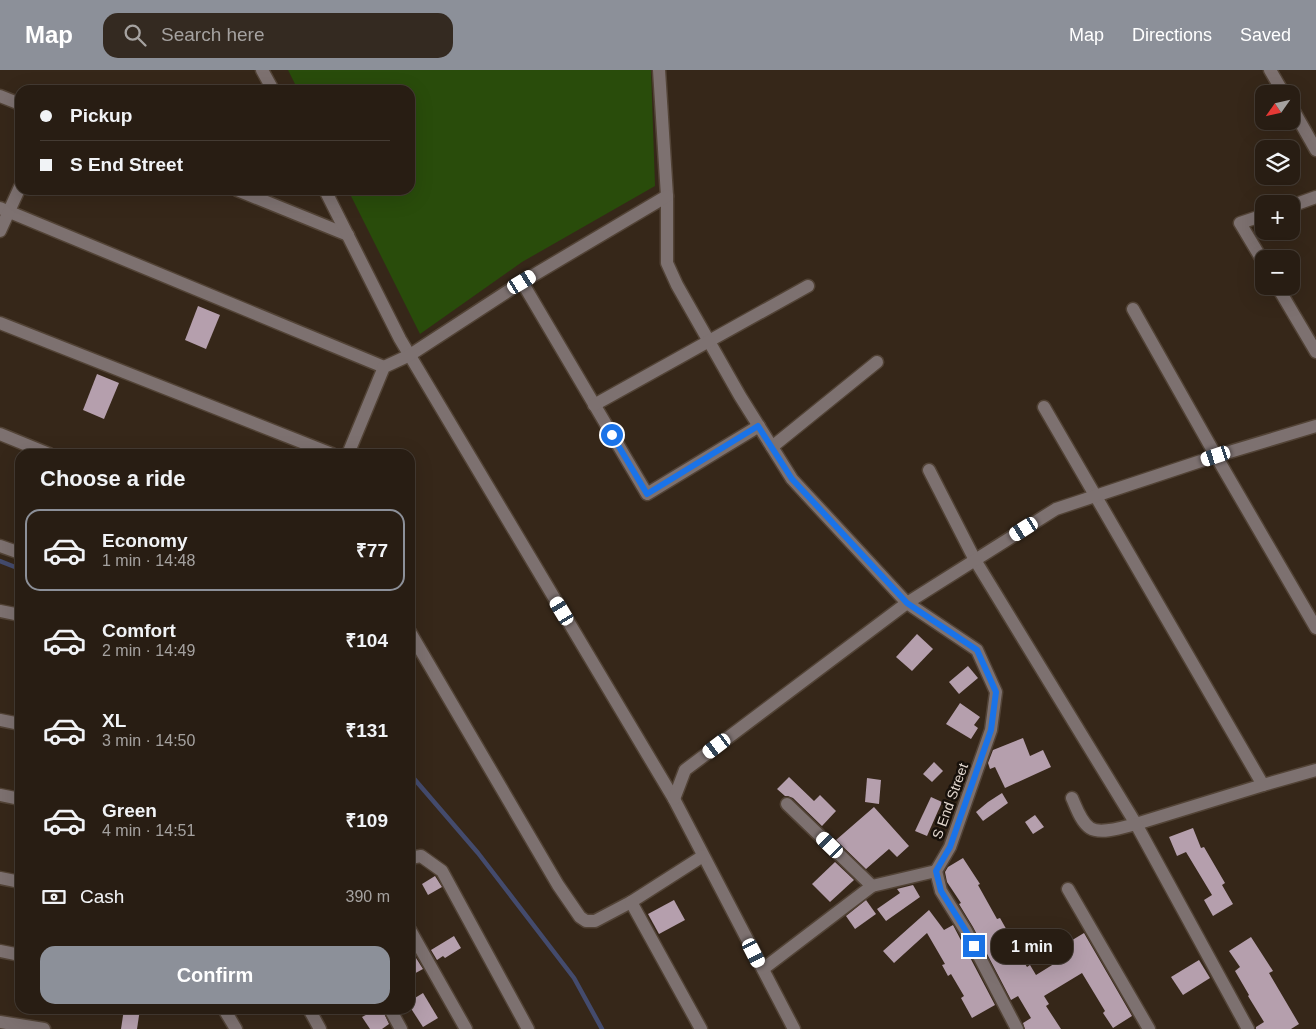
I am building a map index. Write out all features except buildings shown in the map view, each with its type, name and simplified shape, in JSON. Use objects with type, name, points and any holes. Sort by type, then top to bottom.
[{"type":"street","points":[[262,70],[270,85]]},
{"type":"street","name":"S End Street","points":[[659,70],[667,196],[667,263],[677,285],[758,426],[792,479],[907,603],[977,650],[996,692],[991,730],[950,847],[936,871]]},
{"type":"street","points":[[1270,70],[1279,85]]},
{"type":"street","points":[[0,96],[15,102]]},
{"type":"street","points":[[1300,122],[1316,150]]},
{"type":"street","points":[[0,231],[4,210],[15,195]]},
{"type":"street","points":[[249,195],[348,235]]},
{"type":"street","points":[[328,195],[400,339],[674,799],[794,1029]]},
{"type":"street","points":[[350,449],[384,367],[410,355],[522,282],[667,196]]},
{"type":"street","points":[[1300,203],[1316,197]]},
{"type":"street","points":[[4,210],[384,367]]},
{"type":"street","points":[[1255,218],[1240,222],[1256,250]]},
{"type":"street","points":[[522,282],[647,494],[758,426]]},
{"type":"street","points":[[594,405],[808,286]]},
{"type":"street","points":[[1282,295],[1316,352]]},
{"type":"street","points":[[1133,309],[1316,628]]},
{"type":"street","points":[[0,323],[319,449]]},
{"type":"street","points":[[772,447],[876,362]]},
{"type":"street","points":[[1044,406],[1263,785]]},
{"type":"street","points":[[674,799],[685,770],[907,603],[1056,509],[1216,456],[1316,426]]},
{"type":"street","points":[[0,434],[37,449]]},
{"type":"street","points":[[929,470],[975,560],[1136,824],[1248,1029]]},
{"type":"street","points":[[0,546],[15,551]]},
{"type":"street","points":[[0,611],[15,614]]},
{"type":"street","points":[[415,641],[554,877],[580,917],[586,921],[595,921],[631,902],[703,856]]},
{"type":"street","points":[[0,720],[15,723]]},
{"type":"street","points":[[1072,798],[1083,820],[1090,828],[1101,832],[1136,824],[1316,770]]},
{"type":"street","points":[[0,795],[15,798]]},
{"type":"street","points":[[787,804],[872,886]]},
{"type":"street","points":[[415,857],[421,856],[442,871],[528,1029]]},
{"type":"street","points":[[762,969],[872,886],[936,871],[941,891],[966,931],[1017,1029]]},
{"type":"street","points":[[0,878],[15,881]]},
{"type":"street","points":[[1068,889],[1149,1029]]},
{"type":"street","points":[[631,902],[700,1029]]},
{"type":"street","points":[[415,939],[466,1029]]},
{"type":"street","points":[[0,951],[15,954]]},
{"type":"street","points":[[227,1014],[236,1029]]},
{"type":"street","points":[[312,1014],[320,1029]]},
{"type":"street","points":[[393,1014],[401,1029]]},
{"type":"street","points":[[0,1022],[44,1029]]},
{"type":"green space","points":[[288,70],[651,70],[655,186],[522,262],[420,334],[350,195],[415,195],[415,85],[296,85]]},
{"type":"waterway","points":[[0,561],[15,567]]},
{"type":"waterway","points":[[415,780],[478,853],[574,978],[602,1029]]},
{"type":"route","points":[[612,435],[647,494],[758,426],[792,479],[907,603],[977,650],[996,692],[991,730],[950,847],[936,871],[941,891],[974,946]]}]
